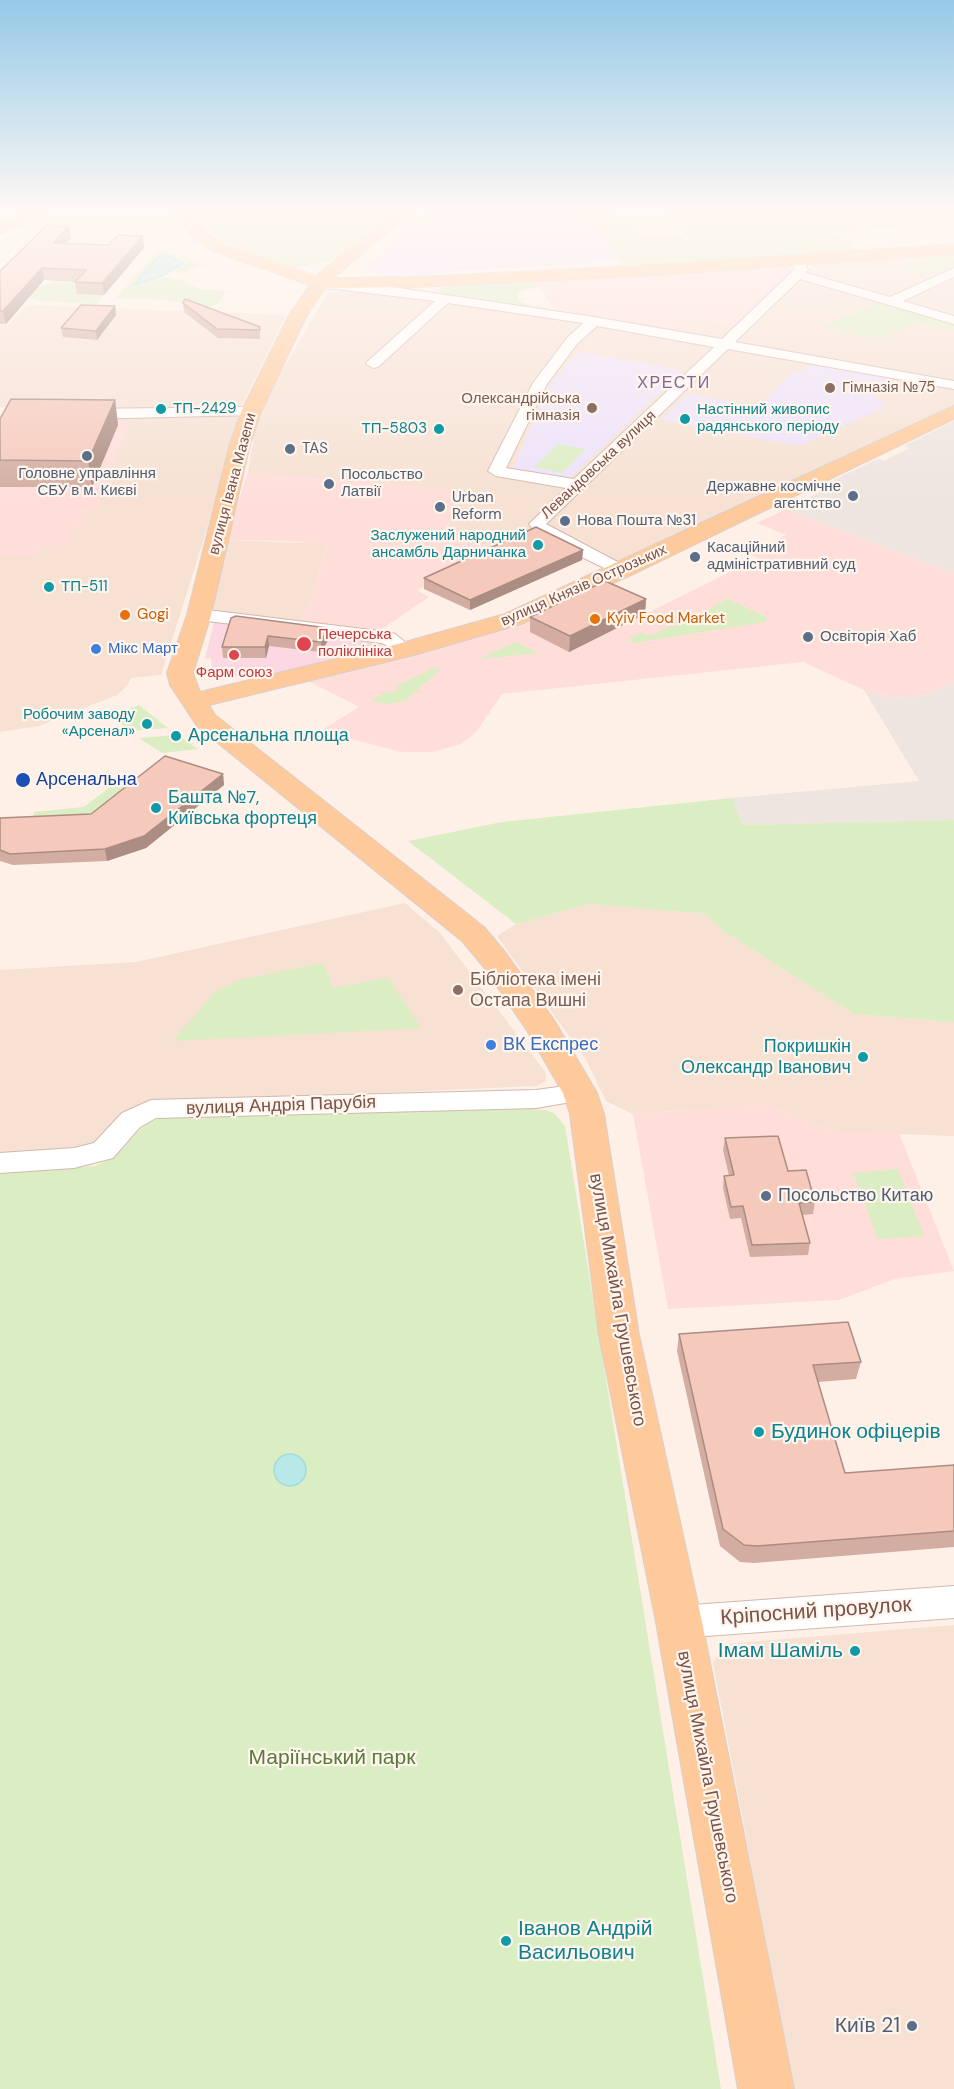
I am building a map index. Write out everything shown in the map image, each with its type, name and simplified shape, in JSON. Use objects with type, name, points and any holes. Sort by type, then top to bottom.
[{"type":"main road","name":"вулиця Івана Мазепи","points":[[192,702],[183,685],[180,673],[199,615],[232,475],[251,412],[304,306]]},
{"type":"main road","name":"вулиця Князів Острозьких","points":[[192,702],[405,650],[513,619],[621,571],[954,412]]},
{"type":"main road","name":"вулиця Михайла Грушевського","points":[[192,702],[206,720],[227,738],[473,934],[494,959],[542,1028],[580,1093],[587,1114],[619,1335],[679,1623],[766,2089]]},
{"type":"street","points":[[373,364],[437,306]]},
{"type":"street","points":[[496,306],[594,321],[954,384]]},
{"type":"street","name":"Левандовська вулиця","points":[[621,571],[544,532],[537,524],[727,344],[762,306]]},
{"type":"street","points":[[907,306],[954,320]]},
{"type":"street","points":[[579,485],[496,471],[540,382],[572,341],[594,321]]},
{"type":"street","points":[[66,414],[251,412]]},
{"type":"street","points":[[199,615],[388,638],[405,650]]},
{"type":"street","name":"вулиця Андрія Парубія","points":[[0,1163],[74,1158],[103,1151],[131,1120],[151,1109],[536,1099],[580,1093]]},
{"type":"street","name":"Кріпосний провулок","points":[[679,1623],[954,1602]]},
{"type":"shaded area","points":[[27,306],[286,315],[240,409],[206,532],[161,675],[131,678],[127,686],[117,695],[39,726],[0,732],[0,556],[36,556],[39,547],[77,529],[79,522],[99,501],[132,413],[0,407],[0,325],[7,325]]},
{"type":"shaded area","points":[[320,306],[487,306],[583,321],[679,315],[749,326],[769,306],[954,306],[954,405],[904,432],[617,563],[550,532],[496,556],[480,546],[473,533],[448,526],[453,508],[464,494],[248,472],[258,411]]},
{"type":"shaded area","points":[[552,306],[759,306],[741,324],[679,315],[662,332],[557,314]]},
{"type":"shaded area","name":"Олександрійська гімназія","points":[[578,352],[683,370],[570,478],[513,469],[548,387]]},
{"type":"shaded area","points":[[813,362],[893,377],[874,399],[889,405],[799,446],[661,420],[688,394],[759,407],[790,374],[805,370]]},
{"type":"shaded area","points":[[0,415],[131,417],[99,501],[79,522],[72,540],[66,546],[39,547],[36,556],[0,556]]},
{"type":"shaded area","points":[[954,421],[954,574],[786,509],[839,483],[833,480],[878,459],[884,461],[909,448],[904,446]]},
{"type":"shaded area","points":[[248,472],[452,489],[464,494],[453,508],[448,526],[473,533],[480,546],[496,556],[417,590],[429,597],[376,633],[297,623],[311,600],[327,545],[289,541],[226,540]]},
{"type":"shaded area","points":[[786,509],[954,574],[954,681],[938,690],[919,696],[889,697],[864,690],[803,662],[502,694],[476,732],[461,744],[433,752],[401,752],[320,731],[359,707],[306,680],[591,590],[645,614],[758,558],[750,554],[786,535],[757,523]]},
{"type":"shaded area","points":[[226,540],[327,544],[311,600],[297,623],[213,614]]},
{"type":"shaded area","points":[[215,618],[386,642],[387,647],[266,677],[262,673],[234,676],[212,668],[211,658],[205,659]]},
{"type":"shaded area","points":[[954,681],[954,820],[742,825],[732,798],[919,781],[864,690],[889,697],[919,696],[938,690]]},
{"type":"shaded area","points":[[405,903],[440,933],[546,1073],[546,1081],[537,1086],[148,1103],[103,1151],[0,1163],[0,970],[136,962]]},
{"type":"shaded area","points":[[589,904],[707,914],[722,930],[854,1014],[954,1022],[954,1136],[835,1132],[767,1104],[633,1114],[606,1101],[585,1058],[497,936],[516,924]]},
{"type":"shaded area","points":[[767,1104],[835,1132],[899,1133],[954,1271],[895,1279],[839,1300],[668,1309],[633,1114]]},
{"type":"shaded area","points":[[954,1625],[954,2089],[794,2089],[713,1663],[725,1644]]},
{"type":"green space","points":[[517,306],[538,306],[559,313]]},
{"type":"green space","points":[[871,306],[897,306],[954,323],[954,327],[948,330],[919,322],[886,337],[867,337],[824,326]]},
{"type":"green space","points":[[558,444],[586,449],[562,473],[534,467]]},
{"type":"green space","points":[[728,599],[767,619],[765,622],[634,643],[628,640],[641,632],[650,636],[670,626],[674,627]]},
{"type":"green space","points":[[516,642],[539,653],[479,659]]},
{"type":"green space","points":[[434,668],[440,670],[405,701],[388,704],[370,701],[387,691],[394,693],[399,685]]},
{"type":"green space","points":[[139,705],[168,728],[130,731],[111,716]]},
{"type":"green space","points":[[178,735],[198,749],[162,753],[139,738]]},
{"type":"green space","points":[[123,777],[131,782],[88,815],[33,818],[34,812],[84,807]]},
{"type":"green space","points":[[732,798],[742,825],[954,820],[954,1022],[854,1014],[722,930],[707,914],[589,904],[516,924],[408,841],[502,822]]},
{"type":"green space","points":[[324,963],[332,988],[388,978],[421,1028],[173,1041],[216,991],[239,980]]},
{"type":"green space","name":"Маріїнський парк","points":[[530,1109],[554,1113],[565,1126],[721,2089],[0,2089],[0,1173],[95,1166],[116,1156],[145,1124],[162,1117]]},
{"type":"green space","points":[[898,1169],[924,1236],[878,1239],[853,1173]]},
{"type":"water","points":[[290,1454],[301,1459],[306,1470],[301,1481],[290,1486],[279,1481],[274,1470],[279,1459]]},
{"type":"building","points":[[0,306],[7,306],[3,311],[0,311]]},
{"type":"building","points":[[80,306],[115,306],[96,331],[61,328]]},
{"type":"building","points":[[188,306],[205,306],[260,327],[260,330],[217,329]]},
{"type":"building","points":[[11,399],[115,400],[88,461],[0,460],[0,419]]},
{"type":"building","points":[[536,527],[583,550],[470,600],[424,578]]},
{"type":"building","points":[[605,581],[646,599],[570,636],[530,617]]},
{"type":"building","points":[[236,616],[328,628],[321,642],[268,636],[265,647],[222,647],[231,618]]},
{"type":"building","name":"Башта №7, Київська фортеця","points":[[165,756],[223,774],[144,836],[105,849],[10,854],[0,850],[0,818],[91,814]]},
{"type":"building","name":"Посольство Китаю","points":[[778,1136],[788,1171],[806,1170],[815,1202],[799,1203],[810,1243],[752,1245],[743,1206],[731,1207],[724,1176],[734,1175],[725,1138]]},
{"type":"building","name":"Будинок офіцерів","points":[[848,1322],[861,1362],[813,1365],[845,1473],[954,1465],[954,1531],[757,1546],[744,1545],[723,1529],[679,1334]]},
{"type":"place","name":"Гімназія №75","points":[[830,388]]},
{"type":"place","name":"Олександрійська гімназія","points":[[592,408]]},
{"type":"place","name":"ТП-2429","points":[[161,409]]},
{"type":"place","name":"Настінний живопис радянського періоду","points":[[685,419]]},
{"type":"place","name":"ТП-5803","points":[[439,429]]},
{"type":"place","name":"TAS","points":[[290,449]]},
{"type":"place","name":"Головне управління СБУ в м. Києві","points":[[87,456]]},
{"type":"place","name":"Посольство Латвії","points":[[329,484]]},
{"type":"place","name":"Державне космічне агентство","points":[[853,496]]},
{"type":"place","name":"Urban Reform","points":[[440,507]]},
{"type":"place","name":"Нова Пошта №31","points":[[565,521]]},
{"type":"place","name":"Заслужений народний ансамбль Дарничанка","points":[[538,545]]},
{"type":"place","name":"Касаційний адміністративний суд","points":[[695,557]]},
{"type":"place","name":"ТП-511","points":[[49,587]]},
{"type":"place","name":"Gogi","points":[[125,615]]},
{"type":"place","name":"Kyiv Food Market","points":[[595,619]]},
{"type":"place","name":"Освіторія Хаб","points":[[808,637]]},
{"type":"place","name":"Печерська поліклініка","points":[[304,644]]},
{"type":"place","name":"Мікс Март","points":[[96,649]]},
{"type":"place","name":"Фарм союз","points":[[234,655]]},
{"type":"place","name":"Робочим заводу «Арсенал»","points":[[147,724]]},
{"type":"place","name":"Арсенальна площа","points":[[176,736]]},
{"type":"place","name":"Арсенальна","points":[[23,780]]},
{"type":"place","name":"Башта №7, Київська фортеця","points":[[156,808]]},
{"type":"place","name":"Бібліотека імені Остапа Вишні","points":[[458,990]]},
{"type":"place","name":"ВК Експрес","points":[[491,1045]]},
{"type":"place","name":"Покришкін Олександр Іванович","points":[[863,1057]]},
{"type":"place","name":"Посольство Китаю","points":[[766,1196]]},
{"type":"place","name":"Будинок офіцерів","points":[[759,1432]]},
{"type":"place","name":"Імам Шаміль","points":[[855,1651]]},
{"type":"place","name":"Іванов Андрій Васильович","points":[[506,1941]]},
{"type":"place","name":"Київ 21","points":[[912,2026]]},
{"type":"district","name":"ХРЕСТИ","points":[[674,384]]}]
